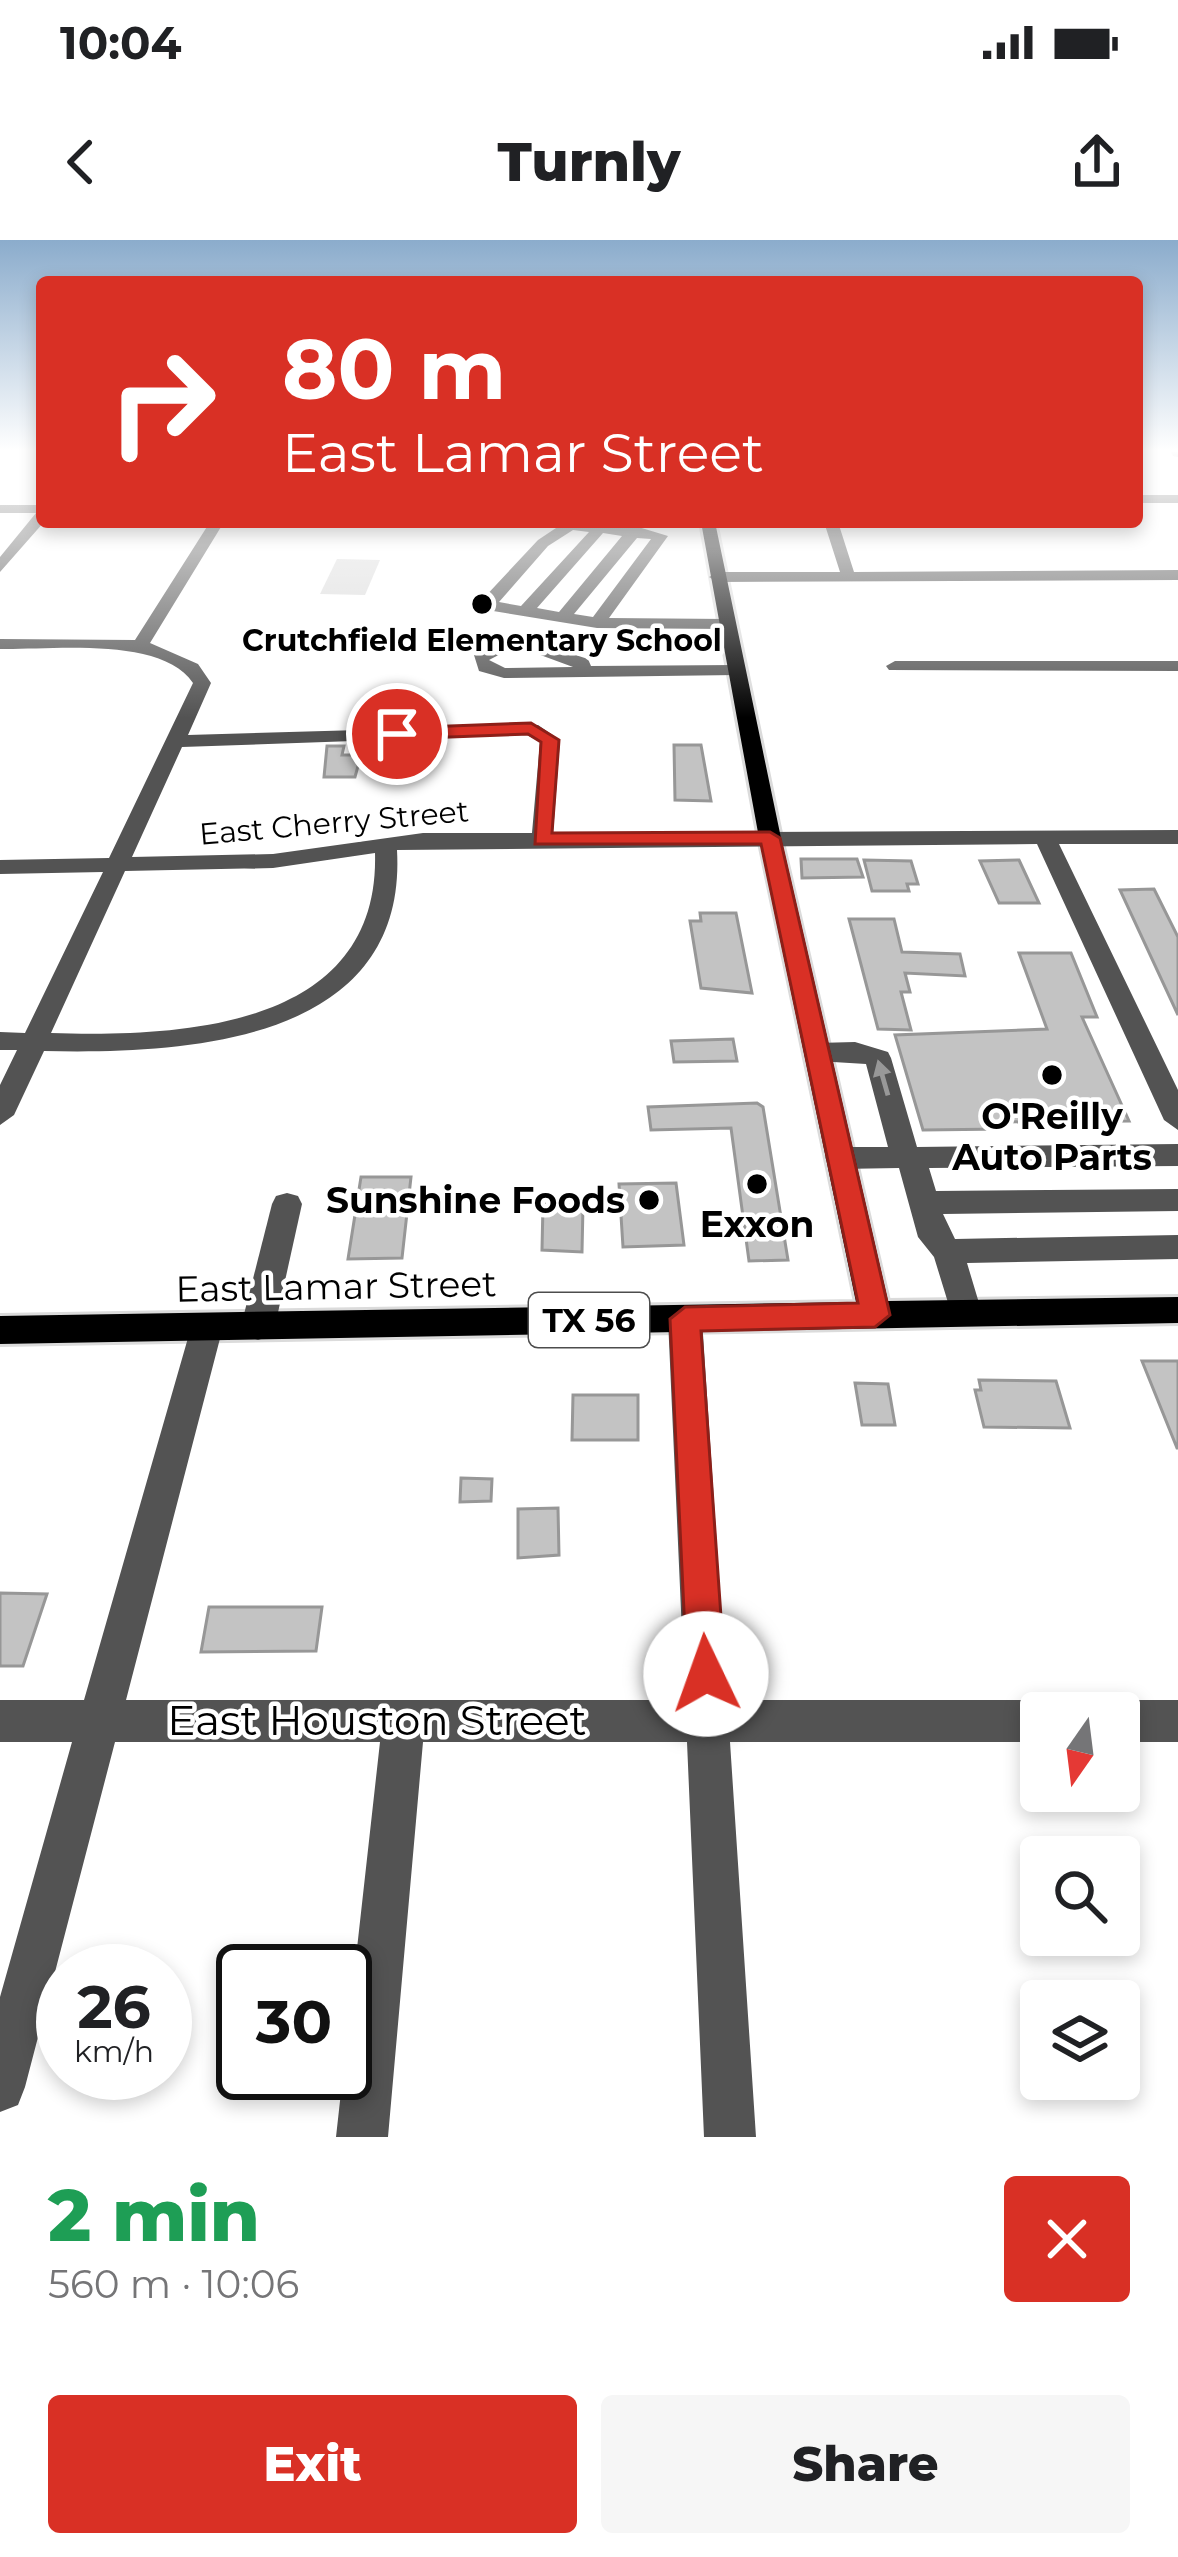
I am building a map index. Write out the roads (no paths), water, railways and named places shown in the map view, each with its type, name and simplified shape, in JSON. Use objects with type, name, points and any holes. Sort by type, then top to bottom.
[{"type":"main road","points":[[711,541],[770,838],[875,1315]]},
{"type":"main road","name":"East Lamar Street","points":[[0,1330],[1138,1310],[1178,1314]]},
{"type":"street","points":[[0,567],[20,541]]},
{"type":"street","points":[[140,645],[205,541]]},
{"type":"street","points":[[547,541],[487,605],[597,622],[727,625]]},
{"type":"street","points":[[525,611],[589,541]]},
{"type":"street","points":[[563,617],[626,541]]},
{"type":"street","points":[[597,622],[658,541]]},
{"type":"street","points":[[838,541],[849,573]]},
{"type":"street","points":[[717,577],[1178,575]]},
{"type":"street","points":[[0,644],[140,645],[192,668],[202,683],[0,1115]]},
{"type":"street","points":[[895,666],[1178,666]]},
{"type":"street","points":[[582,667],[736,670]]},
{"type":"street","points":[[172,742],[531,728],[550,740],[542,839]]},
{"type":"street","points":[[1045,837],[1178,1120]]},
{"type":"street","name":"East Cherry Street","points":[[0,867],[273,861],[386,844],[542,839],[1178,837]]},
{"type":"street","points":[[0,1042],[202,1037],[316,1000],[365,952],[393,884],[386,844]]},
{"type":"street","points":[[818,1052],[855,1051],[878,1058],[934,1237],[948,1251],[966,1313]]},
{"type":"street","points":[[840,1158],[1178,1155]]},
{"type":"street","points":[[924,1203],[1178,1200]]},
{"type":"street","points":[[258,1326],[287,1204]]},
{"type":"street","points":[[948,1251],[1178,1247]]},
{"type":"street","points":[[685,1319],[730,2137]]},
{"type":"street","points":[[0,2087],[206,1327]]},
{"type":"street","points":[[362,2137],[404,1720]]},
{"type":"street","name":"East Houston Street","points":[[0,1721],[1020,1720]]},
{"type":"street","points":[[1140,1721],[1178,1721]]},
{"type":"place","name":"Crutchfield Elementary School","points":[[482,604]]},
{"type":"place","name":"O'Reilly Auto Parts","points":[[1052,1075]]},
{"type":"place","name":"Exxon","points":[[757,1184]]},
{"type":"place","name":"Sunshine Foods","points":[[649,1200]]}]
